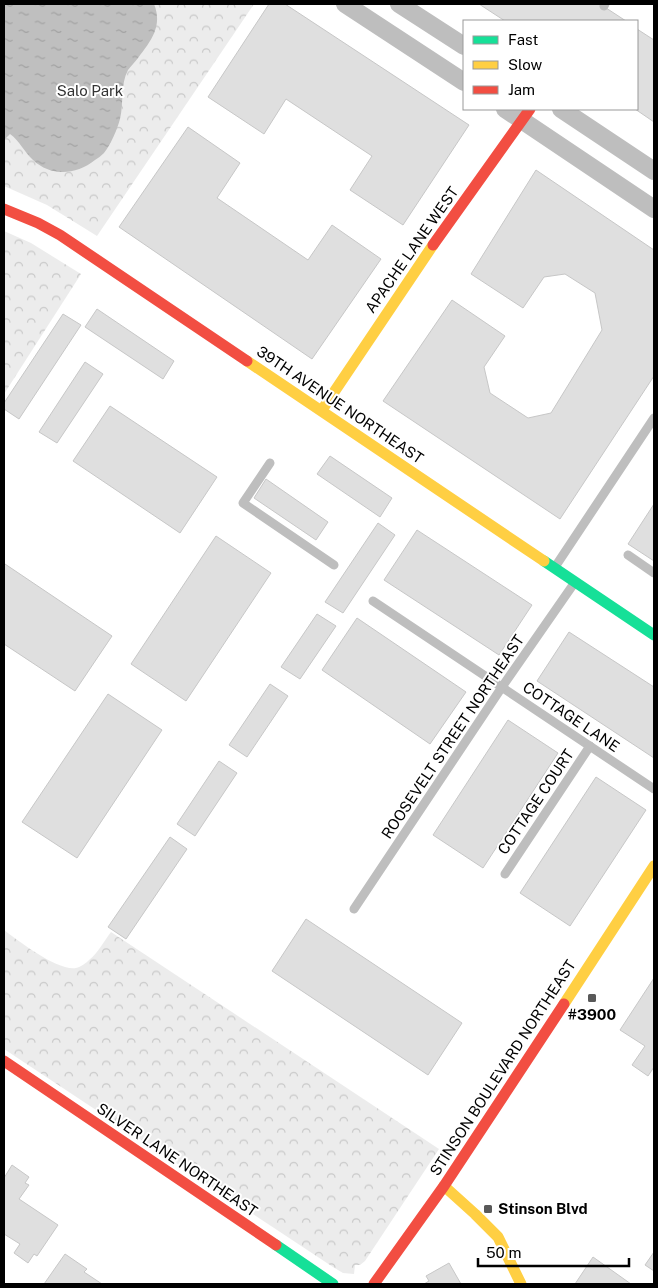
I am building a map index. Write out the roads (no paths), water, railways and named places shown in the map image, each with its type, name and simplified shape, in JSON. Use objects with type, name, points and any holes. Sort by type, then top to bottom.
[{"type":"street","points":[[345,4],[463,81]]},
{"type":"street","points":[[400,4],[463,45]]},
{"type":"street","points":[[509,110],[526,114],[654,209]]},
{"type":"street","points":[[562,110],[654,171]]},
{"type":"street","name":"APACHE LANE WEST","points":[[322,410],[442,232],[526,114]]},
{"type":"street","name":"39TH AVENUE NORTHEAST","points":[[4,209],[38,223],[60,235],[554,568],[654,633]]},
{"type":"street","name":"STINSON BOULEVARD NORTHEAST","points":[[374,1284],[444,1186],[654,866]]},
{"type":"street","name":"SILVER LANE NORTHEAST","points":[[4,1061],[333,1284]]},
{"type":"street","points":[[444,1186],[498,1238],[521,1284]]},
{"type":"lane","points":[[554,568],[654,418]]},
{"type":"lane","points":[[270,462],[242,503],[334,565]]},
{"type":"lane","points":[[628,555],[654,572]]},
{"type":"lane","name":"ROOSEVELT STREET NORTHEAST","points":[[354,909],[502,687],[575,582]]},
{"type":"lane","name":"COTTAGE LANE","points":[[373,601],[654,789]]},
{"type":"lane","name":"COTTAGE COURT","points":[[505,874],[590,746]]},
{"type":"water","points":[[4,4],[154,4],[157,19],[154,33],[143,52],[128,70],[123,88],[120,119],[115,132],[104,153],[80,169],[64,172],[48,169],[33,160],[10,134],[4,140]]},
{"type":"place","name":"#3900","points":[[592,998]]},
{"type":"place","name":"Stinson Blvd","points":[[488,1209]]},
{"type":"park label","name":"Salo Park","points":[[90,91]]}]
